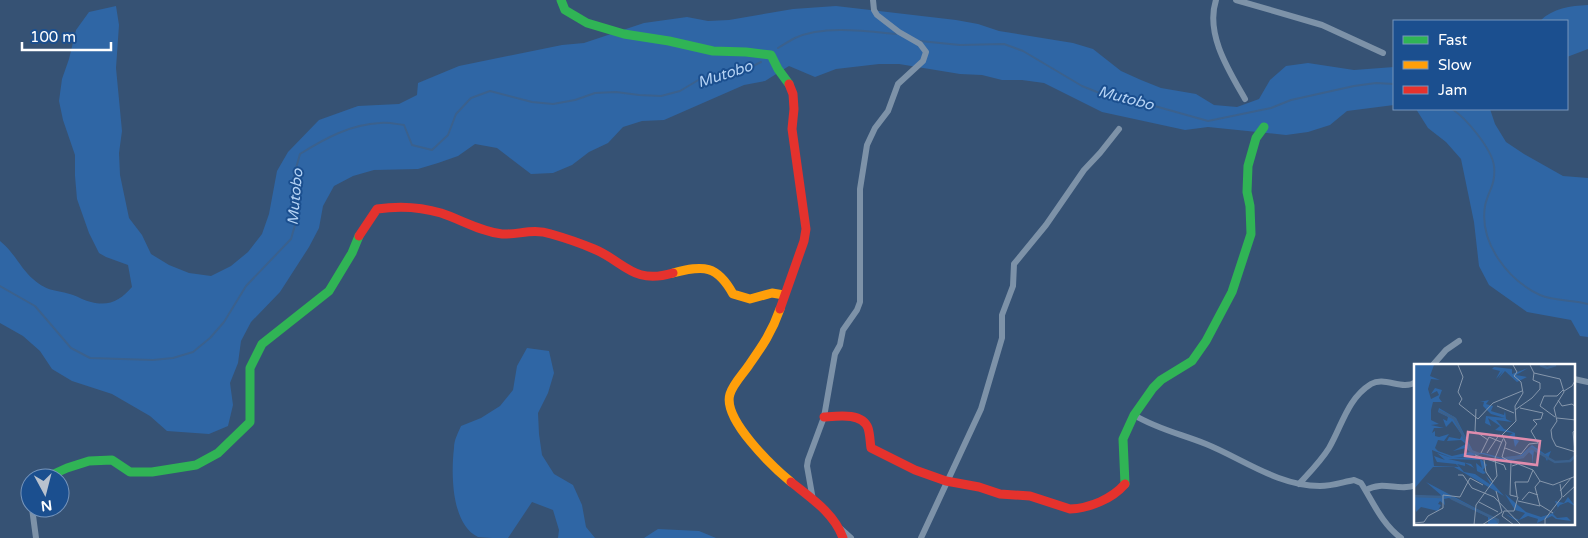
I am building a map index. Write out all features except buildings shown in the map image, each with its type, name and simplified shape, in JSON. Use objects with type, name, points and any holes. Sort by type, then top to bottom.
[{"type":"street","points":[[561,0],[565,10],[579,19],[624,34],[669,41],[713,52],[772,55],[778,69],[790,85],[794,109],[792,129],[806,229],[804,241],[772,331],[730,393],[729,404],[747,438],[765,458],[825,510],[851,538]]},
{"type":"street","points":[[813,500],[807,466],[808,460],[824,417],[835,354],[840,344],[841,334],[857,310],[860,302],[861,185],[866,145],[875,128],[888,111],[898,84],[924,62],[926,52],[920,44],[899,32],[877,15],[874,10],[873,0]]},
{"type":"street","points":[[1216,0],[1213,20],[1219,48],[1245,100]]},
{"type":"street","points":[[1236,0],[1322,25],[1383,53]]},
{"type":"street","points":[[824,417],[842,416],[861,420],[868,428],[869,442],[872,448],[915,470],[946,481],[1000,494],[1030,496],[1070,509],[1084,508],[1118,490],[1125,483],[1123,439],[1134,415],[1161,380],[1192,361],[1206,341],[1232,292],[1251,234],[1250,206],[1247,192],[1248,166],[1256,138],[1264,127]]},
{"type":"street","points":[[921,538],[984,401],[1002,338],[1002,315],[1012,286],[1014,264],[1046,226],[1084,170],[1119,129]]},
{"type":"street","points":[[67,468],[89,461],[112,460],[130,472],[175,470],[196,465],[218,452],[250,422],[250,368],[262,344],[329,291],[352,254],[360,233],[377,209],[396,206],[440,213],[481,230],[504,234],[527,231],[548,232],[595,249],[633,273],[660,277],[685,270],[708,268],[725,280],[733,294],[750,299],[772,293],[784,296]]},
{"type":"street","points":[[1434,364],[1446,350],[1459,341]]},
{"type":"street","points":[[1299,484],[1328,450],[1344,414],[1368,386],[1379,381],[1405,385],[1414,383]]},
{"type":"street","points":[[1134,415],[1149,424],[1193,439],[1264,472],[1299,484],[1322,486],[1354,480],[1362,483],[1376,510],[1400,538]]},
{"type":"street","points":[[1366,490],[1374,486],[1410,488],[1414,486]]},
{"type":"street","points":[[33,518],[36,538]]},
{"type":"street","points":[[839,526],[843,538]]},
{"type":"shaded area","points":[[1588,5],[1588,49],[1568,57],[1568,20],[1541,20],[1556,10]]},
{"type":"shaded area","points":[[116,6],[119,25],[116,68],[122,131],[119,153],[120,175],[129,218],[142,235],[151,254],[169,265],[189,273],[211,276],[231,266],[248,252],[262,234],[269,214],[277,171],[288,152],[319,120],[358,106],[399,104],[417,95],[418,83],[459,66],[562,45],[584,43],[644,23],[687,17],[708,21],[729,20],[793,9],[836,6],[956,20],[978,24],[999,31],[1073,43],[1093,49],[1121,71],[1141,80],[1161,88],[1196,94],[1214,105],[1237,107],[1259,99],[1270,80],[1286,66],[1308,63],[1354,70],[1393,67],[1393,105],[1347,111],[1330,125],[1308,132],[1286,135],[1208,127],[1185,130],[1102,112],[1044,83],[1002,80],[982,75],[960,74],[899,64],[879,64],[836,69],[815,77],[789,66],[765,81],[744,85],[664,120],[642,121],[623,127],[608,143],[589,152],[572,165],[553,173],[531,174],[497,148],[475,144],[458,156],[418,169],[374,170],[353,176],[334,186],[323,206],[319,228],[309,247],[280,292],[251,322],[241,341],[238,363],[230,383],[233,405],[228,426],[209,434],[167,431],[150,416],[112,394],[72,381],[52,369],[40,351],[23,336],[0,323],[0,241],[29,275],[48,289],[103,304],[119,299],[132,287],[128,265],[99,253],[89,233],[77,199],[75,155],[63,120],[59,101],[62,79],[76,30],[89,12]]},
{"type":"shaded area","points":[[1417,110],[1490,110],[1495,124],[1506,142],[1563,176],[1588,178],[1588,337],[1580,336],[1571,320],[1527,312],[1489,285],[1479,266],[1474,222],[1461,159],[1446,142],[1428,128]]},
{"type":"shaded area","points":[[527,348],[549,351],[554,373],[548,393],[538,413],[542,455],[554,474],[573,485],[582,505],[586,527],[595,538],[558,538],[559,530],[553,510],[532,502],[508,538],[478,537],[462,521],[458,510],[453,484],[454,445],[457,434],[461,426],[481,418],[500,406],[513,390],[517,366]]},
{"type":"shaded area","points":[[658,529],[699,531],[716,538],[644,538]]},
{"type":"waterway","name":"Mutobo","points":[[778,48],[795,38],[818,31],[845,30],[896,34]]},
{"type":"waterway","name":"Mutobo","points":[[920,41],[960,45],[1004,44],[1023,51],[1082,86],[1102,94],[1126,98],[1208,121],[1271,108],[1291,100],[1354,86],[1376,83],[1393,84]]},
{"type":"waterway","name":"Mutobo","points":[[0,286],[35,306],[71,348],[90,358],[153,360],[173,358],[193,352],[210,338],[224,322],[246,286],[291,239],[297,218],[294,175],[300,154],[328,138],[359,126],[392,123],[404,125],[412,145],[432,150],[448,135],[456,114],[471,98],[490,91],[532,102],[553,104],[575,100],[595,93],[616,92],[661,96],[680,91],[700,79],[741,72],[761,62]]},
{"type":"waterway","name":"Mutobo","points":[[1454,110],[1478,134],[1492,159],[1494,178],[1486,201],[1484,220],[1491,246],[1498,259],[1517,280],[1540,295],[1588,304]]},
{"type":"traffic: fast","points":[[561,0],[565,10],[587,23],[624,34],[669,41],[713,51],[771,55],[789,84]]},
{"type":"traffic: fast","points":[[1125,484],[1123,439],[1134,415],[1161,380],[1192,361],[1206,341],[1232,292],[1251,234],[1250,206],[1247,192],[1248,166],[1256,138],[1264,127]]},
{"type":"traffic: fast","points":[[67,468],[89,461],[112,460],[130,472],[152,472],[196,465],[218,453],[250,422],[250,368],[262,344],[329,291],[352,253],[359,236]]},
{"type":"traffic: slow","points":[[673,273],[701,268],[709,270],[721,277],[733,294],[750,299],[772,293],[784,295]]},
{"type":"traffic: slow","points":[[780,309],[767,338],[733,387],[730,394],[730,404],[741,429],[751,442],[791,482]]},
{"type":"traffic: jam","points":[[780,309],[804,241],[806,229],[792,129],[793,94],[789,84]]},
{"type":"traffic: jam","points":[[359,236],[377,209],[417,208],[441,213],[494,233],[544,232],[594,249],[639,274],[659,276],[673,273]]},
{"type":"traffic: jam","points":[[824,417],[849,416],[860,419],[868,428],[871,448],[915,470],[946,481],[979,487],[1000,494],[1030,496],[1070,509],[1100,502],[1114,494],[1125,484]]},
{"type":"traffic: jam","points":[[791,482],[828,514],[843,538]]}]
